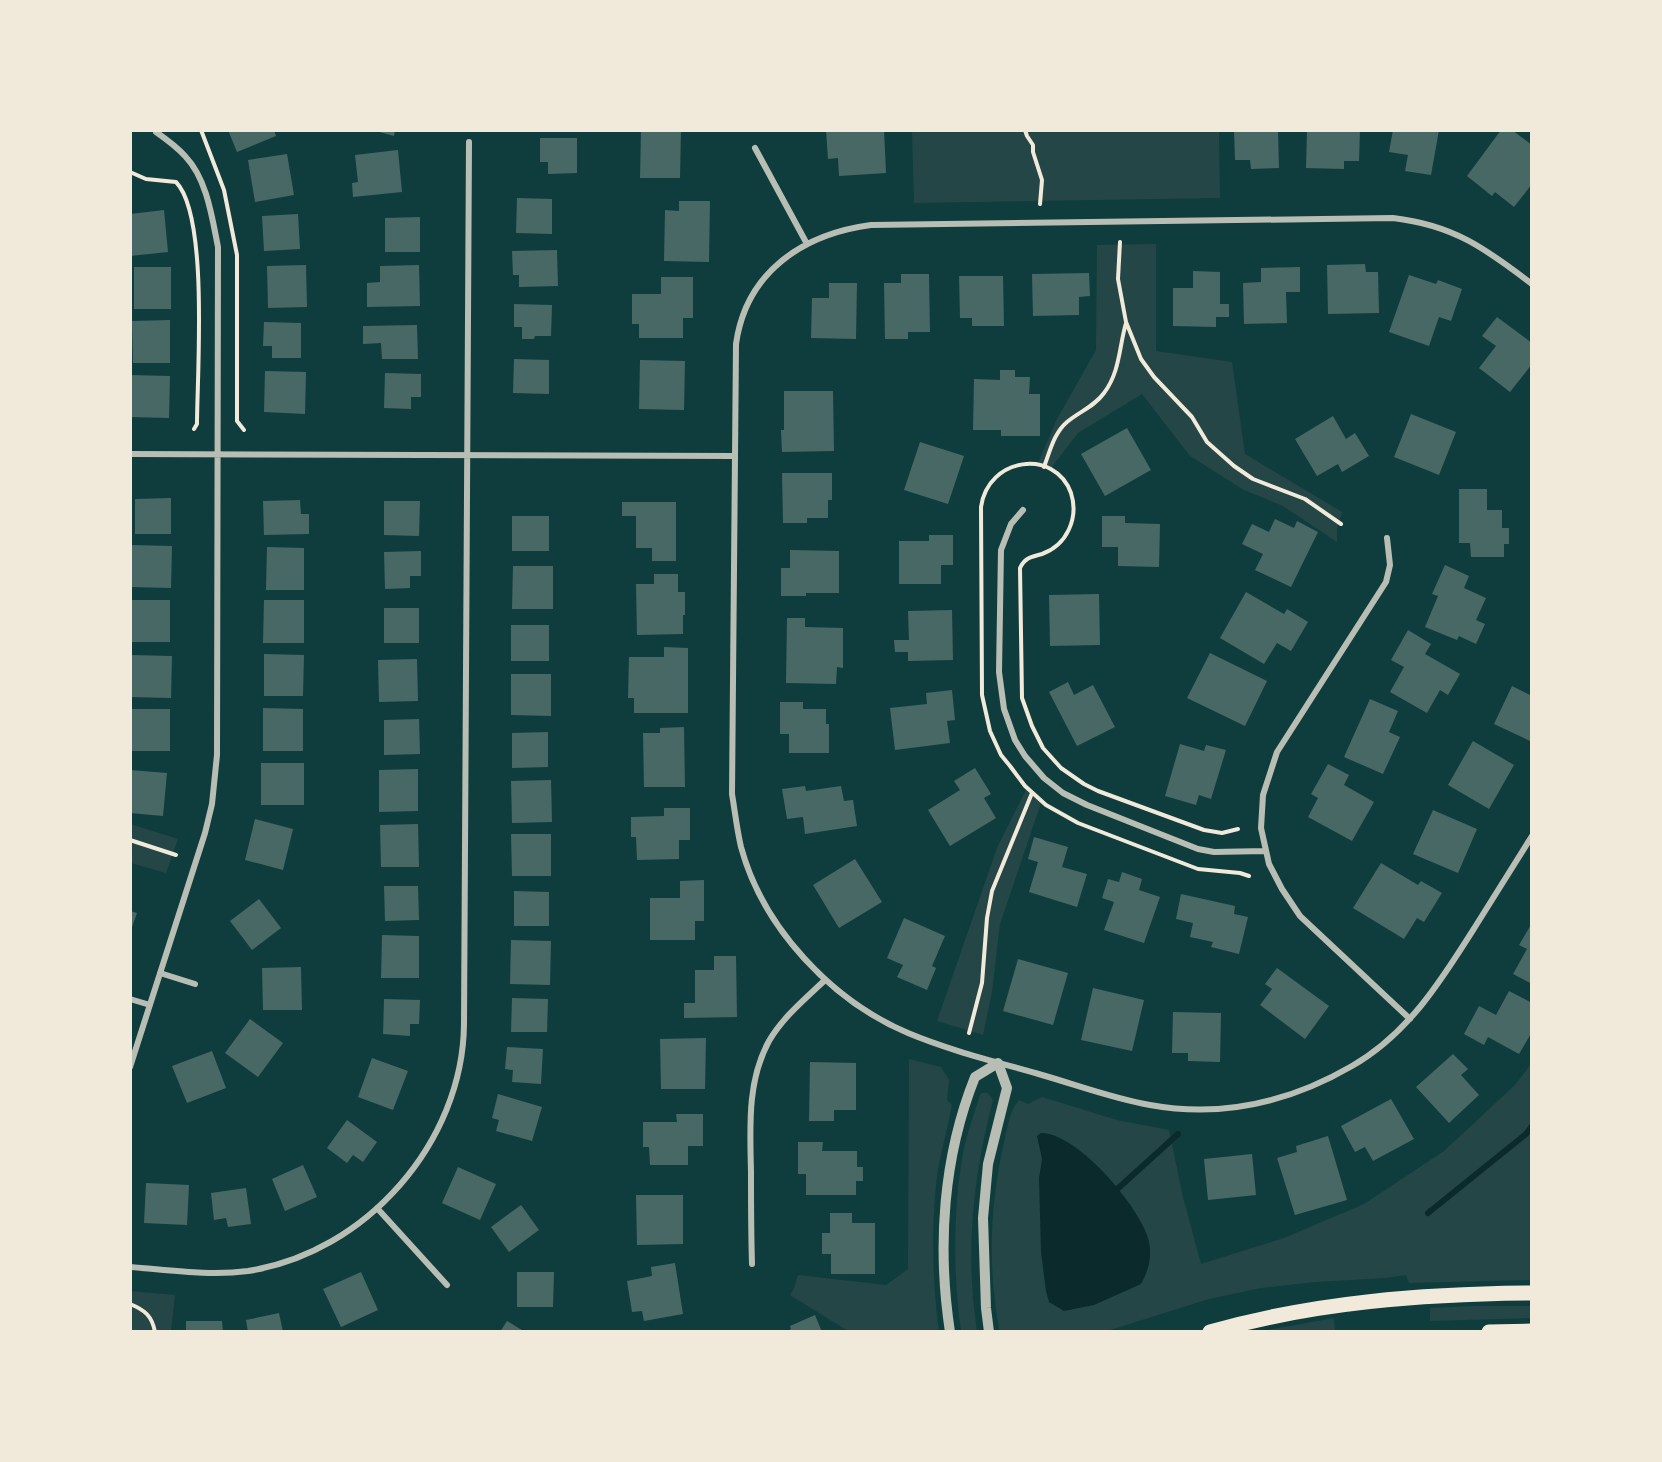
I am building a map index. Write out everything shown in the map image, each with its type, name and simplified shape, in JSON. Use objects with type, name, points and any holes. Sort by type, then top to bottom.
[{"type":"main road","points":[[1210,1332],[1286,1314],[1374,1300],[1445,1294],[1532,1293]]},
{"type":"main road","points":[[1489,1332],[1532,1331]]},
{"type":"street","points":[[130,1067],[205,833],[216,775],[218,247],[208,202],[195,171],[185,156],[156,132]]},
{"type":"street","points":[[130,1267],[211,1273],[250,1270],[281,1263],[328,1242],[359,1223],[377,1208],[401,1182],[432,1142],[452,1096],[463,1055],[465,1012],[469,142]]},
{"type":"street","points":[[755,148],[807,244]]},
{"type":"street","points":[[1532,284],[1477,244],[1453,232],[1424,222],[1366,216],[871,225],[848,228],[829,234],[783,259],[769,272],[755,291],[741,321],[736,344],[732,794],[736,822],[746,860],[769,909],[790,941],[825,980],[855,1004],[908,1033],[998,1063],[1153,1106],[1202,1110],[1238,1108],[1275,1101],[1335,1076],[1381,1047],[1410,1020],[1446,973],[1532,836]]},
{"type":"street","points":[[130,454],[734,456]]},
{"type":"street","points":[[1023,510],[1011,524],[1001,550],[999,672],[1004,709],[1015,740],[1025,756],[1044,778],[1064,793],[1150,831],[1198,849],[1214,852],[1265,851]]},
{"type":"street","points":[[1388,538],[1390,565],[1386,582],[1284,741],[1266,781],[1261,808],[1261,828],[1265,851],[1274,874],[1300,916],[1410,1020]]},
{"type":"street","points":[[160,972],[195,984]]},
{"type":"street","points":[[752,1264],[750,1122],[752,1087],[765,1049],[777,1029],[825,980]]},
{"type":"street","points":[[130,999],[150,1005]]},
{"type":"street","points":[[950,1332],[945,1286],[944,1240],[949,1172],[958,1126],[975,1077],[998,1063]]},
{"type":"street","points":[[989,1332],[982,1218],[988,1164],[1007,1088],[998,1063]]},
{"type":"street","points":[[377,1208],[447,1285]]},
{"type":"path","points":[[1025,130],[1026,136],[1033,145],[1042,180],[1040,204]]},
{"type":"path","points":[[130,172],[146,179],[176,182],[185,194],[196,244],[199,275],[197,424],[194,429]]},
{"type":"path","points":[[1120,242],[1118,279],[1126,322],[1146,367],[1192,417],[1207,442],[1218,453],[1253,479],[1305,499],[1341,524]]},
{"type":"path","points":[[1044,467],[1058,432],[1068,421],[1094,404],[1109,386],[1116,370],[1126,322]]},
{"type":"path","points":[[1238,830],[1222,833],[1204,830],[1098,791],[1061,768],[1038,739],[1024,707],[1021,691],[1020,568],[1030,556],[1042,554],[1060,543],[1067,534],[1073,517],[1071,493],[1066,483],[1056,473],[1044,467],[1021,464],[1001,472],[987,488],[981,507],[981,680],[984,711],[1001,755],[1032,793],[1046,805],[1078,823],[1198,869],[1249,876]]},
{"type":"path","points":[[969,1033],[982,983],[988,911],[992,891],[1032,793]]},
{"type":"path","points":[[130,840],[176,855]]},
{"type":"path","points":[[130,1304],[146,1311],[155,1332]]},
{"type":"shaded area","points":[[912,131],[1219,131],[1220,198],[914,203]]},
{"type":"shaded area","points":[[1156,244],[1156,351],[1232,362],[1245,454],[1342,512],[1337,529],[1337,542],[1283,506],[1244,490],[1190,456],[1142,394],[1078,433],[1051,468],[1038,463],[1057,419],[1096,350],[1097,245]]},
{"type":"shaded area","points":[[1026,790],[1041,803],[1000,924],[992,992],[983,1035],[937,1021],[997,848]]},
{"type":"shaded area","points":[[130,824],[178,839],[166,873],[131,863]]},
{"type":"shaded area","points":[[909,1059],[941,1067],[949,1080],[947,1100],[952,1105],[938,1169],[934,1208],[934,1272],[939,1331],[848,1331],[790,1295],[798,1275],[886,1285],[908,1269]]},
{"type":"shaded area","points":[[1531,1064],[1531,1280],[1409,1283],[1406,1275],[1315,1282],[1261,1288],[1209,1299],[1107,1331],[1000,1332],[993,1284],[993,1210],[1007,1128],[1011,1113],[1019,1100],[1028,1104],[1042,1097],[1117,1120],[1169,1130],[1183,1197],[1201,1264],[1284,1238],[1364,1204],[1444,1151],[1515,1085]]},
{"type":"shaded area","points":[[982,1093],[988,1093],[993,1100],[980,1157],[973,1215],[973,1302],[977,1331],[961,1331],[955,1265],[957,1197],[965,1146]]},
{"type":"shaded area","points":[[1041,1133],[1055,1136],[1071,1144],[1087,1157],[1118,1189],[1141,1221],[1147,1235],[1150,1254],[1147,1272],[1141,1284],[1094,1305],[1064,1311],[1049,1302],[1041,1252],[1039,1178],[1042,1159],[1037,1136]]},
{"type":"shaded area","points":[[130,1291],[175,1295],[171,1331],[131,1331]]},
{"type":"shaded area","points":[[1531,1306],[1531,1318],[1430,1321],[1430,1308]]},
{"type":"shaded area","points":[[1334,1318],[1335,1331],[1262,1331]]},
{"type":"building","points":[[228,130],[274,130],[276,136],[237,152]]},
{"type":"building","points":[[372,130],[395,130],[394,136]]},
{"type":"building","points":[[641,130],[681,130],[680,178],[640,178]]},
{"type":"building","points":[[826,130],[884,130],[886,173],[839,176],[838,158],[828,159]]},
{"type":"building","points":[[1234,130],[1278,130],[1279,168],[1251,169],[1250,160],[1235,160]]},
{"type":"building","points":[[1307,130],[1360,130],[1359,161],[1344,161],[1344,169],[1306,168]]},
{"type":"building","points":[[1393,130],[1439,130],[1431,175],[1405,171],[1408,155],[1389,152]]},
{"type":"building","points":[[1501,130],[1512,130],[1532,145],[1532,184],[1514,207],[1495,192],[1492,196],[1467,176]]},
{"type":"building","points":[[540,138],[577,138],[577,173],[548,174],[548,162],[540,162]]},
{"type":"building","points":[[398,150],[402,192],[353,197],[352,183],[358,182],[355,155]]},
{"type":"building","points":[[287,154],[294,195],[255,202],[248,160]]},
{"type":"building","points":[[517,198],[552,199],[552,234],[516,233]]},
{"type":"building","points":[[679,201],[710,201],[709,262],[664,261],[665,210],[679,211]]},
{"type":"building","points":[[164,210],[168,252],[130,256],[130,214]]},
{"type":"building","points":[[298,214],[300,249],[264,251],[262,216]]},
{"type":"building","points":[[420,217],[420,252],[385,252],[385,218]]},
{"type":"building","points":[[557,250],[558,286],[519,287],[519,275],[513,275],[512,251]]},
{"type":"building","points":[[1365,264],[1366,272],[1378,272],[1379,313],[1328,314],[1327,265]]},
{"type":"building","points":[[306,265],[307,307],[268,308],[267,266]]},
{"type":"building","points":[[419,265],[420,306],[367,307],[367,283],[380,282],[380,266]]},
{"type":"building","points":[[134,267],[171,267],[171,309],[134,309]]},
{"type":"building","points":[[1300,267],[1300,292],[1286,292],[1287,323],[1244,324],[1243,283],[1261,282],[1261,268]]},
{"type":"building","points":[[1193,271],[1220,272],[1220,304],[1229,304],[1229,317],[1216,317],[1216,327],[1173,326],[1173,288],[1193,288]]},
{"type":"building","points":[[1089,273],[1090,296],[1079,297],[1079,315],[1033,316],[1032,274]]},
{"type":"building","points":[[901,274],[929,274],[930,332],[908,332],[908,339],[885,339],[884,283],[901,283]]},
{"type":"building","points":[[1409,275],[1436,284],[1438,280],[1462,289],[1451,321],[1439,317],[1429,346],[1389,332]]},
{"type":"building","points":[[959,276],[1003,276],[1004,326],[972,326],[972,318],[960,318]]},
{"type":"building","points":[[661,277],[693,277],[693,318],[683,318],[683,338],[639,338],[639,324],[632,324],[632,294],[661,294]]},
{"type":"building","points":[[829,283],[857,283],[856,339],[811,338],[812,298],[829,298]]},
{"type":"building","points":[[514,304],[552,305],[551,336],[522,339],[522,327],[514,327]]},
{"type":"building","points":[[1497,317],[1532,343],[1532,364],[1510,392],[1479,368],[1496,346],[1482,336]]},
{"type":"building","points":[[170,320],[170,363],[133,363],[132,321]]},
{"type":"building","points":[[264,322],[301,323],[301,358],[272,358],[272,346],[263,346]]},
{"type":"building","points":[[417,325],[418,359],[382,359],[381,343],[363,344],[363,326]]},
{"type":"building","points":[[514,359],[549,360],[549,394],[513,393]]},
{"type":"building","points":[[640,360],[685,361],[684,410],[639,409]]},
{"type":"building","points":[[1000,370],[1015,370],[1015,377],[1030,377],[1029,394],[1040,394],[1040,436],[1001,436],[1001,430],[973,430],[974,379],[1000,380]]},
{"type":"building","points":[[265,371],[306,372],[305,414],[264,412]]},
{"type":"building","points":[[385,373],[421,374],[421,397],[411,397],[411,409],[384,408]]},
{"type":"building","points":[[130,375],[170,376],[169,418],[130,417]]},
{"type":"building","points":[[784,391],[833,391],[834,451],[782,452]]},
{"type":"building","points":[[1411,414],[1456,432],[1439,475],[1394,457]]},
{"type":"building","points":[[1333,416],[1346,439],[1355,433],[1369,456],[1342,472],[1338,464],[1317,476],[1295,439]]},
{"type":"building","points":[[1127,428],[1151,470],[1105,496],[1081,454]]},
{"type":"building","points":[[920,442],[964,456],[948,504],[904,490]]},
{"type":"building","points":[[782,473],[832,473],[832,500],[828,500],[828,518],[807,518],[807,523],[783,523]]},
{"type":"building","points":[[1459,489],[1487,489],[1487,510],[1502,510],[1502,528],[1509,528],[1509,544],[1504,544],[1504,557],[1471,557],[1470,543],[1459,543]]},
{"type":"building","points":[[171,498],[171,534],[135,534],[135,499]]},
{"type":"building","points":[[300,500],[301,514],[309,514],[309,534],[264,535],[263,501]]},
{"type":"building","points":[[384,501],[420,501],[419,536],[384,535]]},
{"type":"building","points":[[622,502],[676,502],[676,561],[652,561],[652,548],[636,548],[636,516],[622,516]]},
{"type":"building","points":[[512,516],[549,516],[549,551],[512,551]]},
{"type":"building","points":[[1102,516],[1125,516],[1125,523],[1160,524],[1159,567],[1118,566],[1118,547],[1102,547]]},
{"type":"building","points":[[1275,519],[1294,528],[1297,521],[1318,532],[1291,587],[1255,570],[1263,554],[1242,544],[1252,524],[1269,532]]},
{"type":"building","points":[[929,535],[953,535],[953,565],[941,565],[941,584],[899,584],[899,541],[929,541]]},
{"type":"building","points":[[132,545],[172,546],[171,588],[130,587]]},
{"type":"building","points":[[267,547],[304,548],[304,590],[266,590]]},
{"type":"building","points":[[790,550],[839,551],[839,593],[781,596],[781,568],[790,568]]},
{"type":"building","points":[[421,551],[421,576],[410,576],[410,588],[385,589],[384,552]]},
{"type":"building","points":[[1445,565],[1469,576],[1464,588],[1486,598],[1476,620],[1485,624],[1476,644],[1459,636],[1457,640],[1425,627],[1438,596],[1432,594]]},
{"type":"building","points":[[513,566],[553,566],[553,609],[512,609]]},
{"type":"building","points":[[654,574],[678,574],[678,592],[685,592],[683,634],[637,635],[636,584],[654,584]]},
{"type":"building","points":[[1246,592],[1284,614],[1287,609],[1308,622],[1291,651],[1277,643],[1264,664],[1220,638]]},
{"type":"building","points":[[1099,594],[1100,645],[1050,646],[1049,595]]},
{"type":"building","points":[[132,600],[170,600],[170,642],[132,642]]},
{"type":"building","points":[[264,600],[304,600],[304,643],[263,643]]},
{"type":"building","points":[[384,608],[419,608],[419,643],[384,643]]},
{"type":"building","points":[[952,610],[953,660],[908,661],[908,652],[895,652],[894,640],[909,640],[908,611]]},
{"type":"building","points":[[787,618],[805,618],[805,627],[843,628],[843,668],[837,667],[836,684],[786,683]]},
{"type":"building","points":[[511,625],[549,625],[549,661],[511,661]]},
{"type":"building","points":[[1408,630],[1431,644],[1425,654],[1460,674],[1448,695],[1440,690],[1427,713],[1390,692],[1404,667],[1391,660]]},
{"type":"building","points":[[664,647],[688,648],[688,713],[634,713],[634,698],[628,698],[629,657],[664,657]]},
{"type":"building","points":[[1210,653],[1267,681],[1245,726],[1187,698]]},
{"type":"building","points":[[264,654],[304,655],[303,696],[264,696]]},
{"type":"building","points":[[131,655],[172,656],[171,698],[130,697]]},
{"type":"building","points":[[417,659],[418,701],[379,702],[378,660]]},
{"type":"building","points":[[511,674],[551,674],[551,716],[511,715]]},
{"type":"building","points":[[1068,682],[1074,695],[1093,685],[1115,727],[1077,746],[1049,692]]},
{"type":"building","points":[[1512,686],[1532,696],[1530,741],[1494,724]]},
{"type":"building","points":[[952,690],[955,720],[947,721],[950,743],[895,750],[890,708],[927,704],[926,693]]},
{"type":"building","points":[[1370,699],[1398,711],[1389,732],[1400,737],[1383,774],[1344,757]]},
{"type":"building","points":[[780,702],[803,702],[803,709],[826,709],[826,724],[829,724],[829,753],[789,753],[789,734],[780,734]]},
{"type":"building","points":[[263,708],[303,709],[303,751],[263,751]]},
{"type":"building","points":[[132,709],[170,709],[170,751],[132,751]]},
{"type":"building","points":[[419,719],[420,754],[384,755],[384,720]]},
{"type":"building","points":[[684,727],[685,787],[644,787],[643,733],[660,733],[660,728]]},
{"type":"building","points":[[548,732],[548,767],[512,768],[512,733]]},
{"type":"building","points":[[1473,741],[1514,765],[1489,809],[1448,785]]},
{"type":"building","points":[[1180,744],[1204,751],[1206,745],[1226,750],[1211,799],[1199,795],[1196,805],[1165,796]]},
{"type":"building","points":[[261,763],[304,763],[304,805],[261,805]]},
{"type":"building","points":[[1328,764],[1349,775],[1344,785],[1374,802],[1352,841],[1308,817],[1318,798],[1311,794]]},
{"type":"building","points":[[975,768],[991,794],[984,798],[996,818],[950,846],[928,810],[960,790],[954,781]]},
{"type":"building","points":[[418,769],[418,811],[379,812],[379,770]]},
{"type":"building","points":[[130,770],[167,773],[163,816],[130,813]]},
{"type":"building","points":[[551,780],[552,822],[512,823],[511,781]]},
{"type":"building","points":[[805,786],[806,791],[841,786],[844,801],[853,800],[857,826],[805,834],[803,817],[787,819],[782,789]]},
{"type":"building","points":[[664,808],[690,808],[690,840],[679,840],[679,859],[637,860],[636,837],[631,837],[631,817],[664,816]]},
{"type":"building","points":[[1433,810],[1477,829],[1458,873],[1413,854]]},
{"type":"building","points":[[255,819],[293,829],[283,870],[245,860]]},
{"type":"building","points":[[418,824],[419,867],[381,867],[380,825]]},
{"type":"building","points":[[511,834],[551,834],[551,876],[512,876]]},
{"type":"building","points":[[1034,837],[1068,847],[1062,867],[1087,874],[1077,907],[1029,892],[1038,862],[1028,859]]},
{"type":"building","points":[[855,859],[882,902],[839,928],[813,885]]},
{"type":"building","points":[[1381,863],[1418,885],[1421,881],[1442,893],[1424,922],[1417,918],[1404,939],[1353,908]]},
{"type":"building","points":[[1122,872],[1142,879],[1139,890],[1160,897],[1144,943],[1104,930],[1114,902],[1102,898],[1108,879],[1119,882]]},
{"type":"building","points":[[704,880],[704,921],[695,921],[695,940],[650,940],[650,898],[680,898],[680,881]]},
{"type":"building","points":[[384,886],[418,886],[419,920],[385,921]]},
{"type":"building","points":[[514,891],[549,892],[549,926],[514,926]]},
{"type":"building","points":[[1181,894],[1235,906],[1234,914],[1248,917],[1239,954],[1211,947],[1213,942],[1190,937],[1193,923],[1176,919]]},
{"type":"building","points":[[259,899],[281,928],[252,950],[230,921]]},
{"type":"building","points":[[130,911],[137,913],[131,930],[130,930]]},
{"type":"building","points":[[904,918],[945,936],[932,966],[936,968],[927,990],[897,977],[903,965],[887,958]]},
{"type":"building","points":[[1532,923],[1532,984],[1513,974],[1527,949],[1519,945]]},
{"type":"building","points":[[382,935],[419,936],[419,978],[381,978]]},
{"type":"building","points":[[511,940],[551,941],[550,985],[510,984]]},
{"type":"building","points":[[714,956],[736,956],[737,1017],[684,1018],[684,1003],[695,1003],[695,970],[714,970]]},
{"type":"building","points":[[1018,959],[1068,973],[1053,1025],[1003,1011]]},
{"type":"building","points":[[301,967],[302,1010],[263,1010],[262,968]]},
{"type":"building","points":[[1277,968],[1329,1006],[1305,1039],[1260,1005],[1272,989],[1265,984]]},
{"type":"building","points":[[1093,988],[1144,1000],[1132,1051],[1081,1040]]},
{"type":"building","points":[[1509,991],[1532,1003],[1532,1032],[1519,1054],[1488,1037],[1484,1045],[1464,1034],[1479,1006],[1496,1015]]},
{"type":"building","points":[[512,998],[548,999],[547,1032],[511,1032]]},
{"type":"building","points":[[384,999],[420,1000],[419,1024],[410,1024],[410,1036],[383,1034]]},
{"type":"building","points":[[1173,1012],[1221,1013],[1220,1062],[1188,1061],[1188,1053],[1172,1053]]},
{"type":"building","points":[[250,1019],[283,1043],[258,1077],[225,1053]]},
{"type":"building","points":[[706,1038],[705,1089],[661,1089],[660,1039]]},
{"type":"building","points":[[507,1047],[543,1049],[541,1084],[512,1082],[513,1070],[505,1069]]},
{"type":"building","points":[[212,1051],[226,1088],[187,1103],[172,1066]]},
{"type":"building","points":[[1453,1054],[1468,1069],[1461,1075],[1479,1095],[1449,1123],[1416,1087]]},
{"type":"building","points":[[372,1058],[408,1071],[393,1110],[358,1097]]},
{"type":"building","points":[[810,1062],[856,1063],[856,1110],[834,1110],[834,1121],[809,1121]]},
{"type":"building","points":[[498,1094],[542,1107],[532,1141],[496,1131],[499,1120],[492,1118]]},
{"type":"building","points":[[1391,1099],[1414,1139],[1373,1161],[1365,1147],[1355,1152],[1341,1126]]},
{"type":"building","points":[[676,1114],[703,1114],[703,1146],[688,1146],[688,1165],[650,1165],[649,1147],[643,1147],[643,1122],[677,1122]]},
{"type":"building","points":[[347,1120],[377,1142],[363,1162],[353,1155],[347,1163],[327,1148]]},
{"type":"building","points":[[1328,1136],[1347,1200],[1295,1215],[1277,1158],[1297,1152],[1296,1146]]},
{"type":"building","points":[[798,1142],[823,1142],[822,1151],[857,1151],[857,1167],[863,1167],[863,1181],[856,1181],[856,1195],[806,1195],[806,1174],[798,1174]]},
{"type":"building","points":[[1252,1154],[1256,1195],[1208,1200],[1204,1159]]},
{"type":"building","points":[[303,1165],[317,1197],[285,1211],[272,1179]]},
{"type":"building","points":[[458,1167],[496,1184],[480,1220],[442,1203]]},
{"type":"building","points":[[146,1183],[189,1185],[187,1225],[144,1223]]},
{"type":"building","points":[[246,1188],[251,1224],[228,1227],[226,1218],[214,1220],[211,1193]]},
{"type":"building","points":[[636,1195],[683,1195],[683,1244],[637,1245]]},
{"type":"building","points":[[521,1205],[539,1230],[509,1252],[491,1227]]},
{"type":"building","points":[[830,1213],[852,1213],[852,1223],[875,1223],[875,1274],[831,1274],[831,1254],[822,1254],[822,1233],[830,1233]]},
{"type":"building","points":[[675,1263],[683,1314],[644,1321],[642,1311],[632,1312],[627,1281],[652,1276],[651,1267]]},
{"type":"building","points":[[361,1272],[378,1310],[341,1327],[323,1289]]},
{"type":"building","points":[[517,1272],[554,1272],[553,1307],[517,1307]]},
{"type":"building","points":[[279,1313],[283,1332],[248,1332],[246,1320]]},
{"type":"building","points":[[815,1315],[822,1332],[786,1332],[791,1329],[790,1326]]},
{"type":"building","points":[[186,1321],[222,1321],[223,1332],[186,1332]]},
{"type":"building","points":[[507,1321],[525,1332],[500,1332]]},
{"type":"waterway","points":[[1428,1213],[1526,1134],[1532,1126]]},
{"type":"waterway","points":[[1114,1192],[1178,1134]]}]
